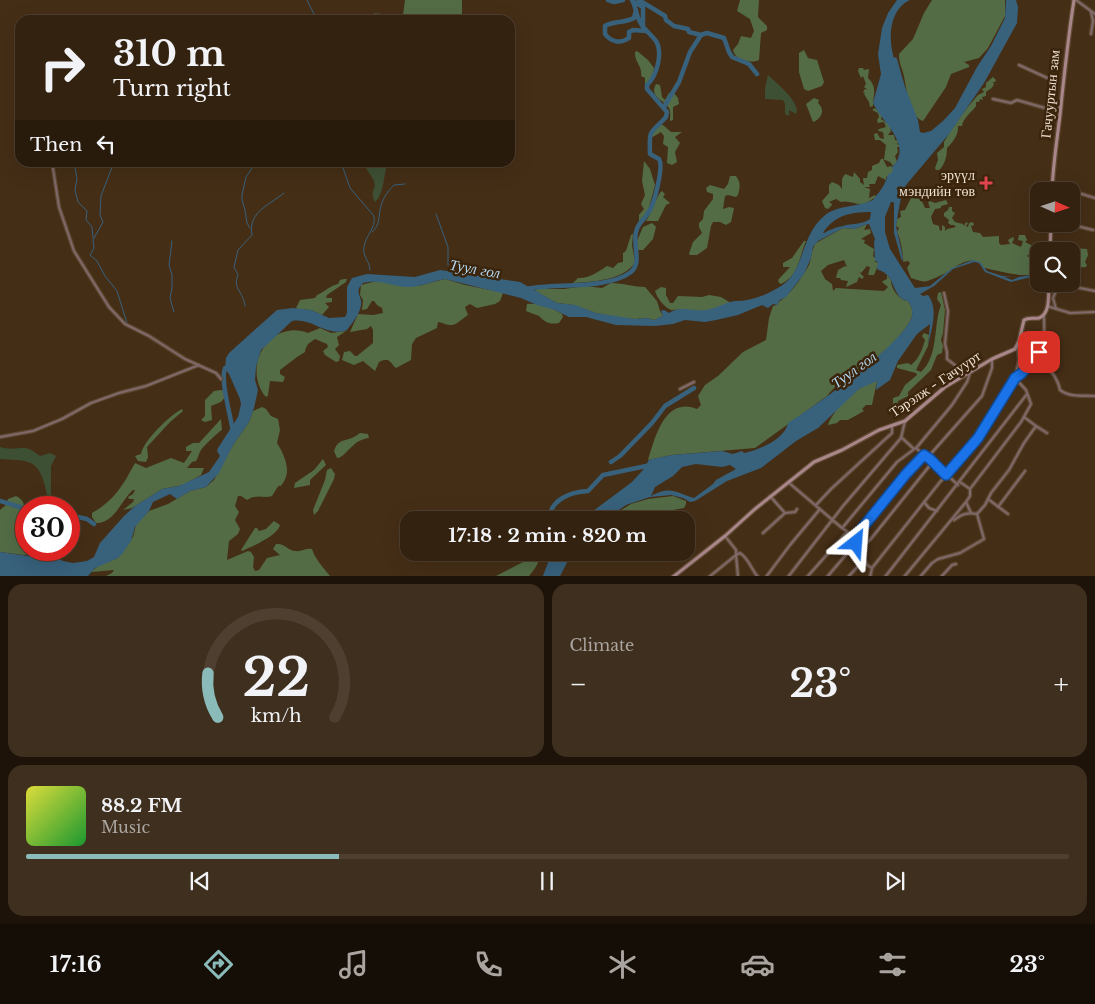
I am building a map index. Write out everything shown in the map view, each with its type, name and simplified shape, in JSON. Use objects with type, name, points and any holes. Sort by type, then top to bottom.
[{"type":"main road","name":"Гачууртын зам","points":[[1052,182],[1067,42],[1075,0]]},
{"type":"main road","points":[[1018,345],[1024,320],[1026,318],[1039,318],[1044,315],[1048,306],[1049,292]]},
{"type":"main road","name":"Тэрэлж - Гачуурт","points":[[673,576],[725,536],[770,496],[814,462],[848,447],[879,430],[904,422],[945,388],[992,359],[1015,349],[1018,345]]},
{"type":"street","points":[[1075,0],[1093,14],[1094,21],[1091,34]]},
{"type":"street","points":[[1019,65],[1054,80],[1055,89],[1049,106]]},
{"type":"street","points":[[993,99],[1011,103],[1018,100],[1045,108],[1049,106],[1061,107]]},
{"type":"street","points":[[1052,100],[1061,102]]},
{"type":"street","points":[[53,167],[59,207],[72,246],[109,307],[125,324],[149,336],[185,359],[216,373],[221,379]]},
{"type":"street","points":[[1080,194],[1095,198]]},
{"type":"street","points":[[1080,227],[1093,230]]},
{"type":"street","points":[[1056,309],[1054,306],[1056,291],[1075,287],[1095,291]]},
{"type":"street","points":[[944,293],[948,311],[945,344],[946,359],[956,366],[975,369]]},
{"type":"street","points":[[1048,306],[1070,313],[1095,312]]},
{"type":"street","points":[[1015,378],[1022,373],[1043,346],[1044,315]]},
{"type":"street","points":[[872,576],[872,568],[983,430],[1015,378],[1019,360],[1018,345]]},
{"type":"street","points":[[1036,356],[1056,378],[1059,382],[1060,390],[1064,393],[1069,395],[1095,396]]},
{"type":"street","points":[[928,457],[982,396],[992,368],[992,359]]},
{"type":"street","points":[[0,437],[33,431],[62,419],[91,403],[146,386],[200,365]]},
{"type":"street","points":[[842,528],[897,462],[915,448],[952,405],[967,382],[970,373]]},
{"type":"street","points":[[904,576],[951,522],[970,496],[970,489],[1024,417],[1030,404],[1026,390],[1015,378]]},
{"type":"street","points":[[680,389],[694,382]]},
{"type":"street","points":[[885,576],[959,484],[1027,394]]},
{"type":"street","points":[[1024,417],[1047,433]]},
{"type":"street","points":[[788,576],[902,437],[904,422]]},
{"type":"street","points":[[816,505],[892,433],[892,426]]},
{"type":"street","points":[[920,576],[938,559],[960,553],[983,540],[984,536],[977,514],[1009,470],[1036,426]]},
{"type":"street","points":[[902,437],[928,457],[946,475],[970,489]]},
{"type":"street","points":[[855,537],[906,474],[924,455]]},
{"type":"street","points":[[859,548],[870,540],[932,461]]},
{"type":"street","points":[[998,507],[1025,471]]},
{"type":"street","points":[[788,482],[855,537],[864,560],[872,568]]},
{"type":"street","points":[[770,496],[785,513]]},
{"type":"street","points":[[988,499],[1008,514]]},
{"type":"street","points":[[924,502],[929,508],[937,511]]},
{"type":"street","points":[[966,502],[970,513]]},
{"type":"street","points":[[764,534],[785,513],[795,512],[797,509]]},
{"type":"street","points":[[766,576],[820,509]]},
{"type":"street","points":[[951,522],[963,514],[977,514]]},
{"type":"street","points":[[807,576],[848,532]]},
{"type":"street","points":[[725,536],[736,550],[738,576]]},
{"type":"street","points":[[827,576],[856,543]]},
{"type":"street","points":[[709,576],[740,553],[758,576]]},
{"type":"street","points":[[848,576],[864,560]]},
{"type":"street","points":[[941,576],[952,565],[956,564]]},
{"type":"green space","points":[[405,0],[462,0],[462,15],[403,15]]},
{"type":"green space","points":[[740,0],[759,0],[758,17],[767,26],[767,30],[761,33],[759,60],[747,61],[740,59],[733,50],[741,36],[751,38],[754,31],[750,19],[737,11]]},
{"type":"green space","points":[[932,0],[1005,0],[1005,16],[988,48],[979,58],[964,62],[969,67],[951,74],[946,87],[923,121],[915,114],[909,101],[899,54],[913,39]]},
{"type":"green space","points":[[804,50],[808,58],[817,60],[824,82],[822,86],[808,91],[804,89],[799,72],[799,53]]},
{"type":"green space","points":[[637,51],[654,68],[652,78],[647,84],[645,84],[645,78],[641,76],[641,70],[635,55]]},
{"type":"green space","points":[[859,68],[869,69],[868,78],[873,85],[874,91],[873,106],[870,107],[863,92],[865,89],[868,90],[864,87],[866,84],[863,76],[861,78],[858,71]]},
{"type":"green space","points":[[768,75],[792,100],[797,110],[796,114],[789,110],[789,116],[785,114],[783,100],[765,99]]},
{"type":"green space","points":[[993,77],[996,80],[992,82],[994,83],[993,87],[986,92],[986,96],[982,97],[983,100],[980,99],[979,102],[976,102],[976,106],[962,126],[958,126],[956,136],[947,148],[944,163],[939,170],[936,170],[937,153],[944,147],[944,142],[951,130],[978,95],[984,92],[982,89],[986,87],[986,83]]},
{"type":"green space","points":[[656,84],[660,85],[662,97],[665,100],[669,93],[674,93],[678,98],[679,104],[673,107],[673,120],[670,121],[669,108],[655,95],[654,88]]},
{"type":"green space","points":[[814,98],[819,100],[818,103],[822,111],[820,117],[813,122],[806,104]]},
{"type":"green space","points":[[875,108],[882,115],[881,119],[889,124],[891,131],[888,135],[894,135],[895,140],[899,141],[897,144],[899,145],[897,147],[898,152],[895,156],[897,162],[893,166],[890,162],[883,159],[886,145],[880,140],[875,140],[874,134],[877,133],[880,138],[884,139],[883,132],[878,131],[886,127],[884,122],[878,123],[878,113],[872,110]]},
{"type":"green space","points":[[661,125],[671,132],[682,132],[675,137],[680,143],[675,152],[677,162],[672,165],[667,163],[668,147],[663,144],[664,136],[661,132],[651,138],[653,132]]},
{"type":"green space","points":[[883,159],[887,167],[891,166],[893,168],[891,175],[886,177],[886,180],[878,176],[875,184],[869,184],[870,187],[864,187],[870,189],[869,198],[875,195],[876,197],[861,204],[841,202],[836,199],[829,202],[832,205],[828,209],[825,208],[822,201],[829,193],[829,185],[832,182],[839,185],[842,189],[842,179],[845,174],[853,177],[854,172],[864,185],[863,178],[867,178],[868,172],[872,170],[872,166]]},
{"type":"green space","points":[[644,161],[650,169],[655,185],[648,211],[639,223],[639,215],[644,209],[641,204],[645,195],[642,181]]},
{"type":"green space","points":[[386,167],[381,194],[375,202],[373,190],[375,186],[366,168]]},
{"type":"green space","points":[[730,176],[736,176],[740,185],[736,197],[725,196],[723,209],[734,208],[731,222],[726,225],[720,222],[713,222],[707,248],[697,255],[690,255],[693,242],[702,233],[699,223],[703,219],[704,211],[713,199],[713,194],[707,192],[706,188],[710,185],[724,189],[728,184]]},
{"type":"green space","points":[[662,191],[665,194],[663,197],[670,203],[666,205],[658,221],[646,221],[658,196]]},
{"type":"green space","points":[[918,191],[925,194],[921,199],[925,208],[930,208],[928,202],[930,201],[935,203],[946,200],[948,204],[935,209],[931,217],[933,224],[939,226],[940,231],[942,230],[942,225],[945,227],[945,231],[956,227],[948,223],[949,220],[944,216],[949,207],[952,207],[952,211],[955,213],[952,218],[955,222],[964,226],[966,222],[968,227],[969,223],[973,222],[974,225],[971,226],[973,232],[980,233],[983,237],[999,236],[999,243],[1001,245],[1010,244],[1008,240],[1013,237],[1012,243],[1021,247],[1023,241],[1018,240],[1019,235],[1025,235],[1027,240],[1025,242],[1030,244],[1030,253],[1027,256],[1030,258],[1030,275],[1010,274],[984,268],[980,263],[970,261],[964,262],[928,281],[911,278],[907,268],[910,263],[908,261],[903,262],[902,247],[897,232],[899,228],[896,226],[897,219],[901,217],[900,211],[905,210],[911,198],[918,198],[915,195]]},
{"type":"green space","points":[[652,223],[656,227],[653,239],[643,250],[638,250],[637,241],[643,227]]},
{"type":"green space","points":[[867,224],[864,230],[870,229],[871,233],[861,239],[865,240],[864,243],[874,249],[873,256],[876,259],[875,262],[879,263],[874,275],[868,275],[870,267],[867,266],[861,273],[859,272],[864,277],[862,279],[859,277],[857,282],[846,287],[848,281],[836,278],[838,270],[845,266],[847,267],[844,260],[828,265],[821,271],[825,279],[832,284],[833,291],[836,288],[884,291],[888,287],[882,282],[887,279],[887,275],[896,294],[908,301],[912,310],[909,323],[896,340],[862,370],[836,387],[827,396],[755,448],[672,455],[648,460],[658,430],[669,413],[677,408],[697,409],[701,405],[698,396],[705,385],[718,376],[743,352],[766,340],[773,306],[777,305],[788,294],[801,278],[809,265],[816,243],[843,228],[855,229]]},
{"type":"green space","points":[[633,234],[632,245],[635,262],[624,273],[607,279],[573,283],[578,278],[597,273],[607,266],[613,268],[618,263],[623,262],[623,253],[626,251]]},
{"type":"green space","points":[[804,241],[806,241],[798,266],[787,281],[779,283],[778,280],[790,267],[783,267],[783,263],[792,258]]},
{"type":"green space","points":[[1080,248],[1087,249],[1086,267],[1080,267]]},
{"type":"green space","points":[[344,279],[347,279],[346,282],[327,295],[326,298],[332,298],[332,302],[325,303],[329,307],[322,315],[311,310],[296,308],[300,300],[315,298]]},
{"type":"green space","points":[[445,279],[503,293],[500,301],[495,304],[477,308],[470,304],[465,307],[468,315],[455,324],[448,325],[438,322],[437,328],[416,338],[412,344],[411,360],[396,368],[388,360],[379,362],[375,371],[363,361],[354,365],[342,360],[344,352],[350,351],[357,356],[373,343],[373,330],[371,326],[367,329],[350,332],[358,314],[373,315],[383,313],[382,308],[374,301],[372,301],[367,309],[362,310],[361,285],[377,281],[418,286]]},
{"type":"green space","points":[[611,283],[645,287],[657,301],[663,316],[654,320],[647,318],[622,318],[596,313],[574,305],[557,303],[535,291],[537,289],[564,289],[585,286],[602,288]]},
{"type":"green space","points":[[661,287],[666,288],[666,295],[670,303],[673,303],[678,296],[702,297],[709,295],[721,297],[731,303],[704,311],[671,310],[663,305],[656,294],[655,291]]},
{"type":"green space","points":[[941,292],[945,310],[941,340],[943,346],[942,353],[937,355],[931,370],[908,392],[908,396],[898,401],[897,405],[893,408],[893,398],[899,396],[905,385],[917,375],[916,373],[897,368],[897,365],[908,363],[911,365],[916,360],[925,340],[922,336],[924,333],[929,335],[928,346],[916,370],[921,372],[931,358],[941,305],[937,299],[938,293]]},
{"type":"green space","points":[[527,304],[536,304],[550,308],[562,314],[563,317],[559,323],[548,323],[539,316],[526,311]]},
{"type":"green space","points":[[320,328],[331,333],[346,331],[337,337],[339,345],[335,349],[340,356],[339,361],[336,362],[325,355],[323,351],[328,347],[327,344],[315,339],[308,344],[305,352],[280,370],[280,374],[285,377],[283,382],[270,381],[268,395],[267,397],[265,396],[258,384],[257,371],[259,358],[264,347],[272,338],[283,332],[295,330],[308,333]]},
{"type":"green space","points":[[877,381],[872,405],[866,405],[862,409],[864,411],[848,420],[840,420],[837,423],[828,425],[836,411],[850,396],[863,386]]},
{"type":"green space","points":[[214,391],[226,391],[226,396],[221,402],[211,406],[212,420],[205,422],[201,420],[205,416],[205,400]]},
{"type":"green space","points":[[262,407],[271,416],[278,419],[280,430],[277,443],[284,457],[287,473],[283,483],[272,496],[258,496],[247,500],[238,496],[235,506],[239,512],[235,520],[240,529],[238,534],[229,541],[227,560],[248,551],[251,552],[254,557],[253,567],[255,571],[259,570],[267,558],[280,555],[273,549],[276,544],[295,551],[312,549],[317,560],[330,576],[106,576],[114,570],[91,572],[98,566],[118,558],[133,537],[136,525],[149,511],[168,504],[190,491],[206,487],[214,480],[233,445],[249,422],[253,411]]},
{"type":"green space","points":[[182,409],[183,411],[147,447],[148,457],[146,462],[138,461],[135,456],[141,454],[152,435]]},
{"type":"green space","points":[[221,419],[222,430],[205,445],[196,461],[192,462],[187,468],[204,468],[201,475],[183,485],[162,489],[132,508],[123,510],[133,502],[134,499],[129,499],[128,497],[133,494],[135,490],[133,490],[108,520],[96,523],[92,513],[113,497],[135,463],[146,468],[171,458],[184,463],[192,451],[186,451],[186,447],[193,443],[199,443]]},
{"type":"green space","points":[[360,433],[368,434],[369,438],[358,442],[344,455],[337,458],[334,451],[338,444]]},
{"type":"green space","points":[[0,447],[9,449],[25,448],[40,456],[50,453],[56,456],[51,466],[51,496],[48,496],[39,470],[34,465],[29,462],[0,459]]},
{"type":"green space","points":[[323,459],[326,465],[310,480],[310,485],[294,488],[295,483],[314,470]]},
{"type":"green space","points":[[331,468],[335,474],[334,479],[318,511],[314,515],[313,510],[327,470]]},
{"type":"green space","points":[[15,496],[15,554],[0,552],[0,510],[6,505],[8,499]]},
{"type":"green space","points":[[673,496],[686,501],[686,504],[684,508],[668,511],[620,511],[631,504],[648,499]]},
{"type":"green space","points":[[274,521],[280,525],[270,537],[241,550],[255,528],[259,531],[266,529]]},
{"type":"green space","points":[[525,561],[538,561],[529,576],[496,576]]},
{"type":"water","points":[[897,0],[910,0],[903,4],[894,18],[891,43],[894,58],[896,57],[897,59],[905,87],[918,120],[920,132],[923,133],[931,131],[955,108],[1005,18],[1006,0],[1016,0],[1018,7],[1017,23],[984,83],[949,134],[906,185],[900,202],[896,226],[902,261],[894,233],[893,202],[891,202],[885,217],[885,232],[890,249],[915,288],[930,286],[952,268],[973,260],[980,262],[987,271],[1012,277],[1004,277],[1012,280],[1030,275],[1030,277],[1011,282],[985,272],[979,263],[974,262],[953,269],[934,286],[920,294],[923,296],[928,295],[934,313],[928,346],[930,324],[917,334],[898,361],[890,380],[876,390],[877,381],[859,389],[818,428],[796,441],[761,468],[727,481],[695,501],[690,502],[671,495],[650,497],[626,505],[617,511],[593,511],[632,482],[649,460],[672,455],[722,451],[733,454],[742,451],[744,453],[770,443],[782,434],[788,423],[857,374],[893,342],[906,328],[912,316],[912,310],[908,301],[900,297],[888,276],[877,269],[875,239],[869,224],[855,229],[843,228],[818,241],[813,247],[811,258],[804,274],[786,297],[780,300],[777,305],[773,304],[768,308],[762,305],[738,315],[705,322],[685,320],[673,324],[655,326],[616,325],[586,317],[569,317],[521,298],[445,279],[411,287],[375,282],[363,283],[358,292],[361,302],[360,308],[356,318],[347,330],[340,332],[326,330],[306,322],[292,321],[261,350],[256,367],[255,380],[258,390],[249,422],[233,445],[219,473],[206,487],[190,491],[177,499],[170,494],[153,502],[149,511],[135,527],[131,541],[122,554],[118,558],[95,568],[88,576],[0,576],[0,552],[15,554],[15,561],[63,561],[73,563],[87,561],[94,557],[100,543],[135,506],[162,489],[179,486],[209,472],[220,456],[217,451],[218,448],[238,417],[241,404],[229,374],[225,369],[226,358],[229,353],[277,310],[293,308],[311,310],[329,318],[345,317],[347,313],[347,287],[352,278],[367,274],[415,277],[440,270],[520,282],[557,303],[575,305],[596,313],[654,320],[663,316],[661,311],[664,310],[669,313],[678,309],[710,309],[731,302],[759,297],[781,286],[789,280],[794,272],[810,234],[823,217],[834,210],[873,200],[884,185],[888,174],[891,175],[892,167],[898,159],[900,151],[898,142],[873,103],[881,74],[878,54],[882,28],[888,13]],"holes":[[[871,212],[870,219],[838,227],[823,233],[832,222],[850,214]],[[696,464],[722,467],[730,465],[736,469],[716,480],[694,498],[669,490],[651,496],[655,487],[673,476],[682,467]]]},
{"type":"water","points":[[549,561],[568,561],[560,576],[543,576]]},
{"type":"waterway","points":[[307,0],[314,15]]},
{"type":"waterway","points":[[608,0],[614,2],[623,0]]},
{"type":"waterway","points":[[526,289],[595,284],[609,281],[621,278],[631,272],[636,263],[635,240],[637,229],[650,209],[660,169],[659,159],[650,154],[650,135],[666,117],[667,112],[647,89],[647,85],[654,76],[658,64],[658,46],[640,22],[632,0]]},
{"type":"waterway","points":[[639,0],[665,16],[666,20],[674,26],[688,29],[689,32],[701,35],[707,33],[724,38],[732,57],[749,64],[757,74]]},
{"type":"waterway","points":[[634,2],[643,7],[643,26]]},
{"type":"waterway","points":[[636,10],[634,18],[605,26],[605,34],[607,37],[619,41],[629,38],[629,32],[633,30],[646,31]]},
{"type":"waterway","points":[[664,107],[679,82],[690,52],[701,35]]},
{"type":"waterway","points":[[75,167],[77,179],[75,190],[78,202],[87,211],[86,220],[92,227],[93,238]]},
{"type":"waterway","points":[[112,167],[101,196],[100,215],[103,222],[93,240],[94,248],[90,255],[97,261],[105,276],[117,291],[127,323]]},
{"type":"waterway","points":[[250,228],[247,223],[242,195],[246,177],[253,167]]},
{"type":"waterway","points":[[343,167],[350,188],[374,216],[374,224],[365,242],[364,250],[370,270]]},
{"type":"waterway","points":[[372,232],[378,223],[381,206],[386,195],[394,185],[405,184]]},
{"type":"waterway","points":[[245,306],[243,297],[236,284],[238,275],[234,267],[238,250],[252,235],[253,221],[260,210],[284,193]]},
{"type":"waterway","name":"Туул гол","points":[[436,214],[448,247],[448,265]]},
{"type":"waterway","points":[[172,241],[169,265],[172,275],[170,298],[174,312]]},
{"type":"waterway","points":[[225,368],[225,390],[233,432]]},
{"type":"waterway","points":[[611,462],[620,456],[652,423],[665,406],[694,388]]},
{"type":"waterway","points":[[551,511],[557,502],[568,495],[588,491],[603,475],[651,465]]},
{"type":"waterway","points":[[0,501],[15,506]]},
{"type":"waterway","points":[[80,517],[87,519],[94,524]]},
{"type":"place","name":"эрүүл мэндийн төв","points":[[986,183]]},
{"type":"route","points":[[856,543],[855,537],[864,525],[924,455],[946,475],[978,438],[1015,378],[1022,373],[1039,352]]}]
